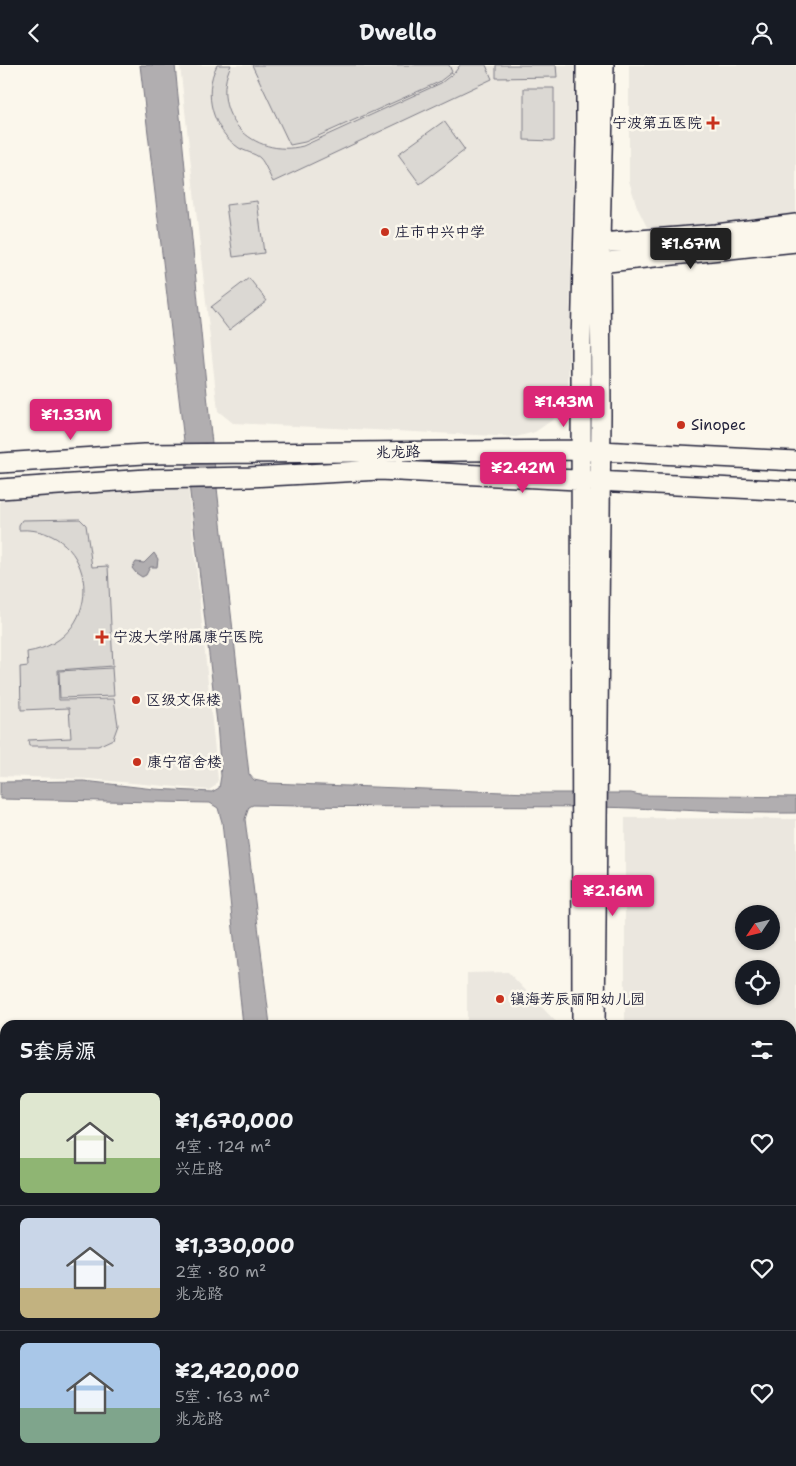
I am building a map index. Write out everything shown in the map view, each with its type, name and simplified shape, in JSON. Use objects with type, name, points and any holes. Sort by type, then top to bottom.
[{"type":"street","points":[[582,1020],[601,450],[586,143],[586,65]]},
{"type":"street","points":[[592,244],[604,65]]},
{"type":"street","points":[[592,244],[716,234],[796,224]]},
{"type":"street","points":[[592,264],[796,242]]},
{"type":"street","points":[[590,790],[581,480],[580,345],[592,264]]},
{"type":"street","name":"兆龙路","points":[[0,463],[144,454],[581,450],[796,461]]},
{"type":"street","name":"兆龙路","points":[[0,489],[147,479],[250,477],[380,470],[796,491]]},
{"type":"street","points":[[589,810],[595,1020]]},
{"type":"shaded area","points":[[140,65],[175,65],[210,425],[249,774],[254,780],[269,783],[529,793],[631,793],[640,795],[796,797],[796,813],[595,807],[253,805],[249,807],[245,819],[269,1020],[242,1020],[222,822],[218,808],[210,803],[0,799],[0,782],[84,781],[154,789],[212,792],[219,788],[221,776],[217,723]]},
{"type":"shaded area","name":"庄市中兴中学","points":[[180,65],[576,65],[568,399],[558,416],[535,432],[516,437],[233,423],[218,411]]},
{"type":"shaded area","points":[[217,65],[231,65],[225,83],[226,100],[230,116],[240,129],[252,139],[267,146],[285,148],[303,146],[441,83],[455,72],[460,65],[486,65],[492,79],[273,182],[260,158],[239,148],[222,132],[213,111],[210,88]]},
{"type":"shaded area","points":[[252,65],[449,65],[452,72],[439,82],[305,142],[290,145]]},
{"type":"shaded area","points":[[496,65],[556,65],[557,77],[496,78]]},
{"type":"shaded area","name":"宁波第五医院","points":[[629,65],[796,65],[796,217],[661,232],[647,227],[637,207],[629,181]]},
{"type":"shaded area","points":[[524,88],[554,88],[554,141],[524,140]]},
{"type":"shaded area","points":[[444,121],[465,150],[420,184],[398,154]]},
{"type":"shaded area","points":[[257,201],[264,253],[233,257],[226,205]]},
{"type":"shaded area","points":[[249,278],[267,301],[229,330],[211,307]]},
{"type":"shaded area","name":"宁波大学附属康宁医院","points":[[188,487],[218,780],[215,786],[209,790],[89,779],[0,776],[0,497]]},
{"type":"shaded area","points":[[80,519],[86,525],[92,567],[108,566],[113,666],[58,670],[59,700],[114,699],[118,725],[113,739],[98,746],[29,746],[28,740],[71,738],[69,708],[21,710],[20,667],[28,666],[27,652],[54,643],[72,627],[82,606],[84,584],[78,563],[65,545],[45,533],[19,530],[19,525],[22,520]]},
{"type":"shaded area","points":[[154,553],[158,559],[157,567],[150,567],[146,575],[142,577],[136,573],[132,568],[136,562],[144,563]]},
{"type":"shaded area","points":[[112,668],[114,696],[60,698],[59,671]]},
{"type":"shaded area","points":[[625,818],[796,819],[796,1020],[625,1020]]},
{"type":"shaded area","name":"镇海芳辰丽阳幼儿园","points":[[508,972],[554,1020],[467,1020],[467,973]]},
{"type":"place","name":"宁波第五医院","points":[[713,123]]},
{"type":"place","name":"庄市中兴中学","points":[[385,232]]},
{"type":"place","name":"Sinopec","points":[[681,425]]},
{"type":"place","name":"宁波大学附属康宁医院","points":[[102,637]]},
{"type":"place","name":"区级文保楼","points":[[136,700]]},
{"type":"place","name":"康宁宿舍楼","points":[[137,762]]},
{"type":"place","name":"镇海芳辰丽阳幼儿园","points":[[500,999]]}]
